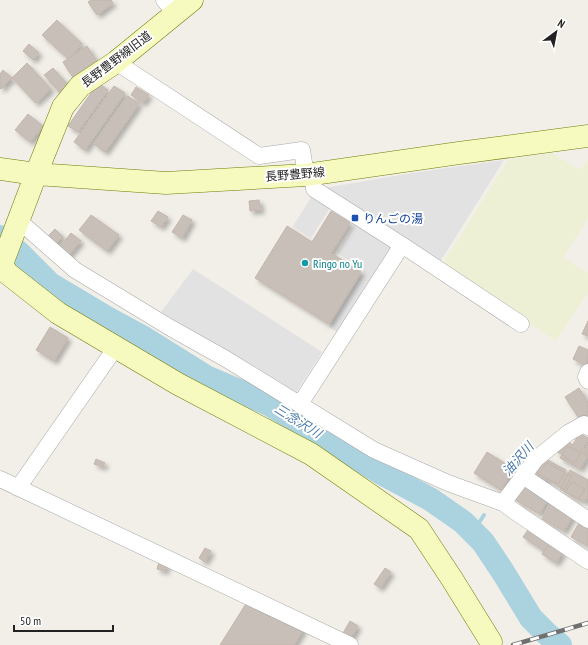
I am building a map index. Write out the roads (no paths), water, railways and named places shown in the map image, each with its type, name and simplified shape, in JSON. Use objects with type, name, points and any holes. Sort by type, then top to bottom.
[{"type":"street","name":"長野豊野線旧道","points":[[3,260],[63,107],[80,86],[116,62],[170,7],[192,0]]},
{"type":"street","points":[[116,62],[259,156],[302,150],[314,189],[521,324]]},
{"type":"street","name":"長野豊野線","points":[[0,169],[36,174],[166,183],[309,174],[459,152],[588,136]]},
{"type":"street","points":[[17,225],[75,270],[169,327],[226,359],[374,450],[448,483],[503,503],[588,561]]},
{"type":"street","points":[[300,404],[402,245]]},
{"type":"street","points":[[3,260],[7,273],[58,313],[178,384],[311,454],[419,529],[491,642]]},
{"type":"street","points":[[18,488],[116,347]]},
{"type":"street","points":[[588,372],[586,377],[588,381]]},
{"type":"street","points":[[503,503],[536,459],[568,433],[587,424]]},
{"type":"street","points":[[523,476],[588,520]]},
{"type":"street","points":[[0,479],[350,645]]},
{"type":"waterway","name":"三念沢川","points":[[0,237],[20,254],[50,284],[142,337],[206,377],[269,404],[383,474],[430,499],[463,522],[483,542],[531,618],[560,645]]},
{"type":"waterway","name":"油沢川","points":[[473,532],[484,515]]},
{"type":"railway","points":[[513,645],[588,623]]},
{"type":"place","name":"りんごの湯","points":[[355,218]]},
{"type":"place","name":"Ringo no Yu","points":[[305,263]]}]
